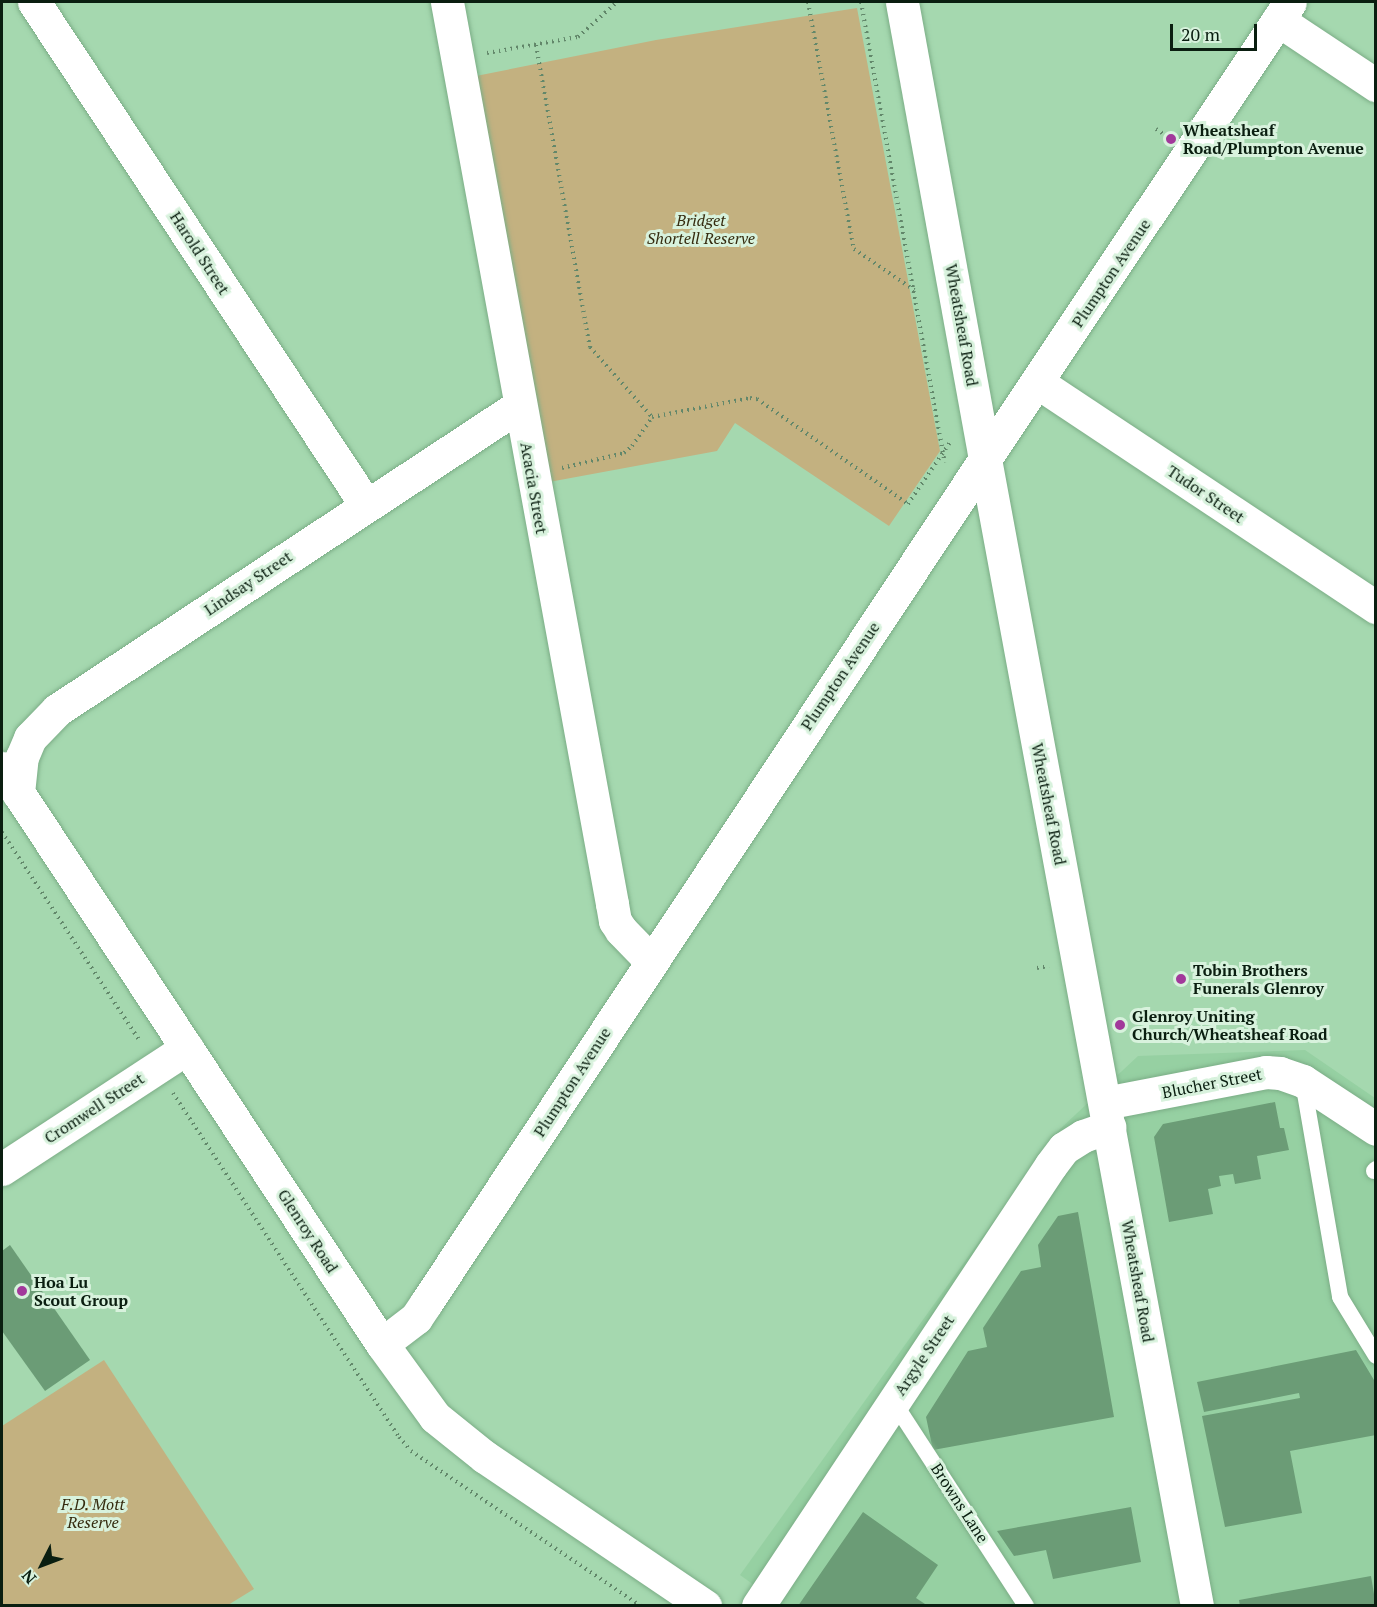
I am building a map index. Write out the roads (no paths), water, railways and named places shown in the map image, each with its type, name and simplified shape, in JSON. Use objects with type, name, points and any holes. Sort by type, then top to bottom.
[{"type":"street","name":"Harold Street","points":[[34,2],[366,505]]},
{"type":"street","name":"Acacia Street","points":[[447,2],[533,483],[615,921],[630,942],[651,961]]},
{"type":"street","name":"Wheatsheaf Road","points":[[902,2],[1197,1605]]},
{"type":"street","points":[[1284,10],[1376,85]]},
{"type":"street","name":"Plumpton Avenue","points":[[382,1344],[413,1320],[426,1304],[651,961],[1284,10]]},
{"type":"street","name":"Tudor Street","points":[[1037,382],[1376,607]]},
{"type":"street","name":"Lindsay Street","points":[[10,780],[30,738],[57,710],[519,405]]},
{"type":"street","name":"Glenroy Road","points":[[10,780],[382,1344],[435,1417],[459,1438],[705,1605]]},
{"type":"street","name":"Cromwell Street","points":[[2,1169],[187,1048]]},
{"type":"street","name":"Blucher Street","points":[[1107,1115],[1266,1072],[1280,1073],[1302,1081],[1376,1129]]},
{"type":"street","name":"Argyle Street","points":[[758,1605],[1051,1165],[1064,1148],[1083,1136],[1107,1115]]},
{"type":"lane","points":[[1302,1081],[1340,1297],[1376,1356]]},
{"type":"lane","name":"Browns Lane","points":[[893,1401],[1026,1605]]},
{"type":"place","name":"Wheatsheaf Road/Plumpton Avenue","points":[[1171,139]]},
{"type":"place","name":"Tobin Brothers Funerals Glenroy","points":[[1181,979]]},
{"type":"place","name":"Glenroy Uniting Church/Wheatsheaf Road","points":[[1120,1025]]},
{"type":"place","name":"Hoa Lu Scout Group","points":[[22,1291]]},
{"type":"park label","name":"Bridget Shortell Reserve","points":[[701,229]]},
{"type":"park label","name":"F.D. Mott Reserve","points":[[93,1513]]}]
